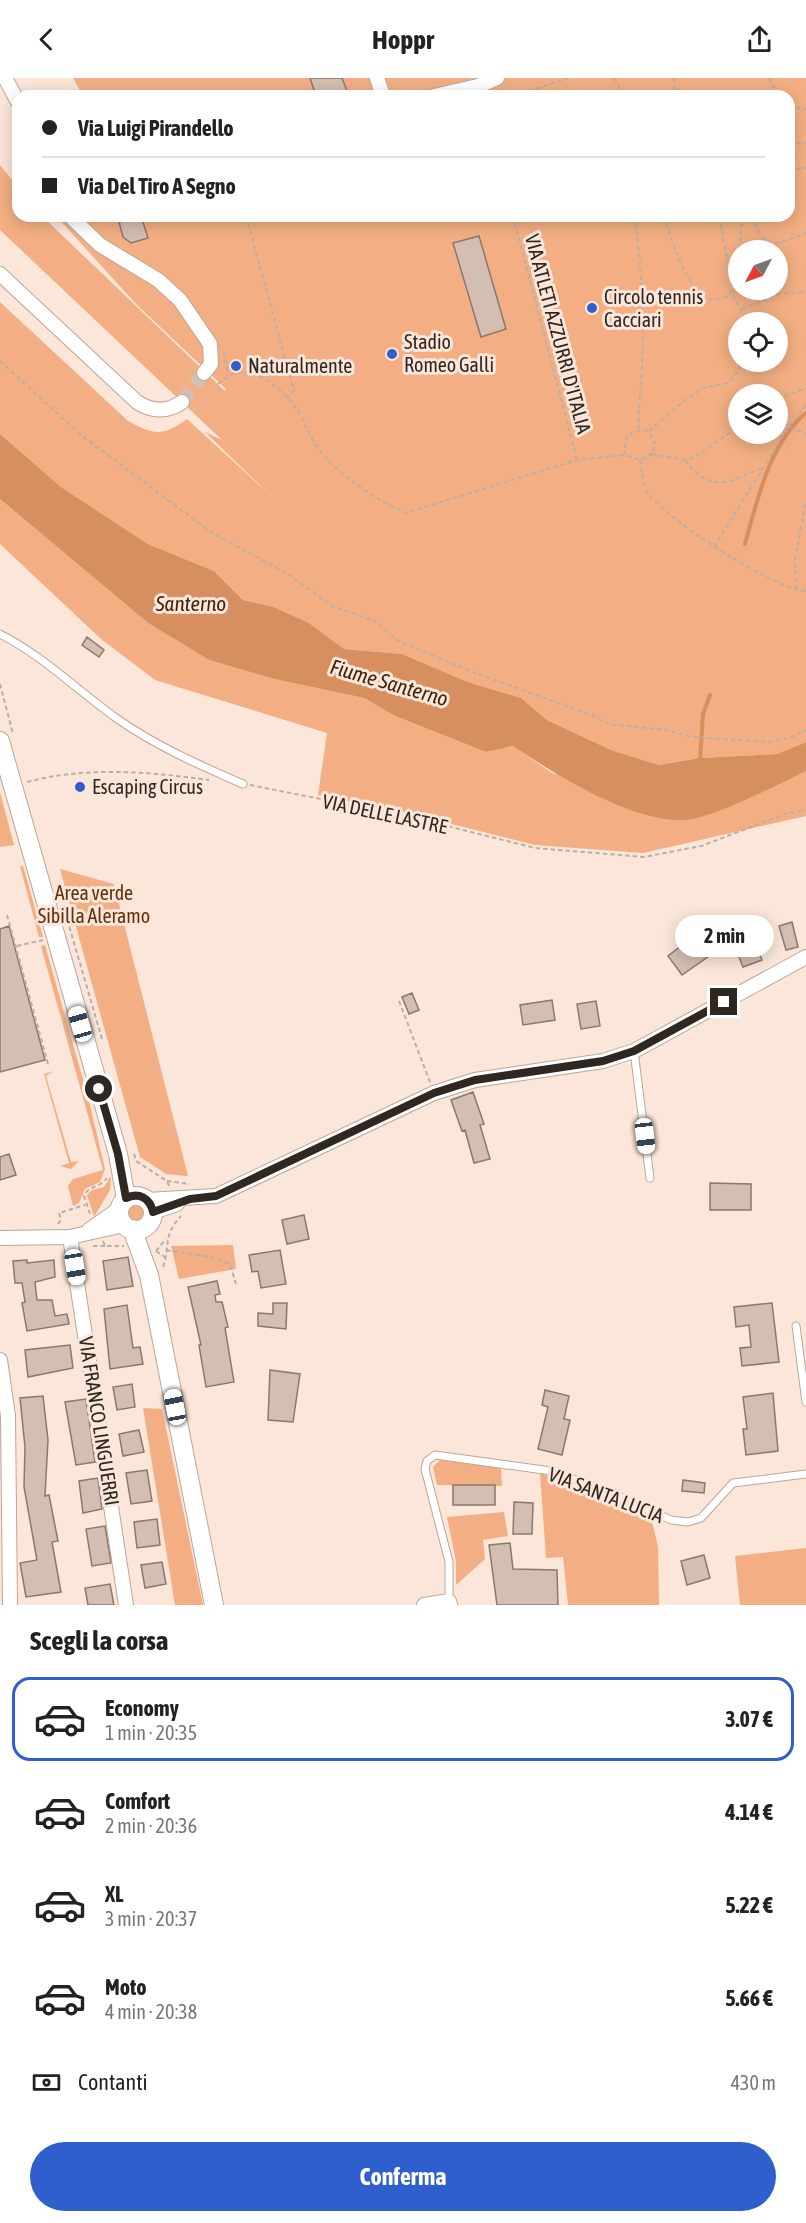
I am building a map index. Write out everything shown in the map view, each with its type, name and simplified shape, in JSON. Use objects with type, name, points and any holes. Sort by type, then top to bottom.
[{"type":"street","points":[[460,90],[497,78]]},
{"type":"street","points":[[76,222],[100,245],[158,280],[180,300],[210,344],[211,364],[204,373]]},
{"type":"street","points":[[0,274],[137,402],[161,410],[175,407],[182,402]]},
{"type":"street","points":[[0,741],[136,1211],[214,1605]]},
{"type":"street","points":[[76,1236],[95,1226],[136,1211],[190,1199],[216,1196],[434,1093],[475,1080],[603,1061],[634,1051],[806,957]]},
{"type":"street","points":[[0,1238],[76,1236],[136,1211]]},
{"type":"street","name":"VIA FRANCO LINGUERRI","points":[[76,1236],[126,1605]]},
{"type":"street","points":[[0,1360],[8,1416],[10,1605]]},
{"type":"street","name":"VIA SANTA LUCIA","points":[[424,1605],[450,1603]]},
{"type":"lane","points":[[0,634],[21,645],[117,719],[180,758],[243,784]]},
{"type":"lane","points":[[634,1051],[650,1178]]},
{"type":"lane","points":[[796,1326],[806,1402]]},
{"type":"lane","name":"VIA SANTA LUCIA","points":[[450,1603],[449,1562],[425,1469],[428,1461],[435,1455],[550,1471],[609,1492],[671,1520],[688,1522],[701,1518],[733,1483],[806,1474]]},
{"type":"path","points":[[533,90],[568,78]]},
{"type":"path","points":[[674,78],[675,90]]},
{"type":"path","points":[[248,222],[294,391],[287,397]]},
{"type":"path","name":"VIA ATLETI AZZURRI D'ITALIA","points":[[515,222],[577,460]]},
{"type":"path","points":[[634,222],[642,312],[639,429]]},
{"type":"path","points":[[666,222],[672,245],[687,278],[702,298],[725,299],[728,297]]},
{"type":"path","points":[[719,222],[728,264]]},
{"type":"path","points":[[740,240],[741,226],[745,222]]},
{"type":"path","points":[[754,222],[761,238],[767,243],[776,244],[806,233]]},
{"type":"path","points":[[742,309],[755,306],[781,293],[806,291]]},
{"type":"path","points":[[736,300],[743,312]]},
{"type":"path","points":[[0,361],[81,435],[212,533],[290,575],[332,606],[375,621],[399,641],[475,674],[594,716],[608,724],[666,730],[693,737],[769,742],[792,737],[806,730]]},
{"type":"path","points":[[218,384],[228,376],[242,372],[265,380],[287,397],[300,412],[317,448],[353,481],[381,502],[405,513],[577,460],[625,455],[640,460],[652,454],[685,460],[705,480],[716,483],[736,479],[764,467]]},
{"type":"path","points":[[625,455],[624,443],[630,433],[639,429],[649,431],[703,388],[728,383],[737,372]]},
{"type":"path","points":[[788,395],[806,388]]},
{"type":"path","points":[[714,547],[789,427],[806,405]]},
{"type":"path","points":[[789,427],[806,434]]},
{"type":"path","points":[[649,431],[655,443],[652,454]]},
{"type":"path","points":[[685,460],[712,447],[728,435]]},
{"type":"path","points":[[640,460],[649,495],[714,547],[796,591],[806,591]]},
{"type":"path","points":[[796,591],[795,559],[806,501]]},
{"type":"path","points":[[27,782],[62,773],[155,773],[210,780]]},
{"type":"path","name":"VIA DELLE LASTRE","points":[[243,784],[407,816],[535,848],[644,856],[701,846],[789,813],[806,810]]},
{"type":"path","points":[[7,915],[48,1064]]},
{"type":"path","points":[[399,1000],[434,1093]]},
{"type":"path","points":[[95,1226],[83,1200],[86,1191],[103,1184],[108,1173]]},
{"type":"path","points":[[58,1224],[61,1220],[59,1213],[85,1205]]},
{"type":"path","points":[[166,1250],[211,1257],[230,1264],[236,1284]]},
{"type":"path","points":[[156,1251],[166,1258]]},
{"type":"green space","points":[[73,78],[806,78],[806,742],[777,754],[699,758],[659,765],[611,750],[547,720],[521,698],[468,682],[402,654],[344,649],[309,623],[274,607],[243,600],[214,571],[148,544],[61,487],[0,434],[0,302],[128,421],[158,432],[171,429],[187,419],[271,496],[205,432],[222,440],[0,230],[0,165],[12,180],[12,222],[48,222],[225,391],[226,389],[137,305],[61,222],[795,222],[795,90],[80,90]]},
{"type":"green space","points":[[0,499],[148,623],[209,660],[274,679],[364,698],[395,716],[486,752],[513,746],[552,773],[708,814],[806,771],[806,816],[643,853],[535,845],[408,813],[318,795],[327,733],[155,680],[101,639],[0,544]]},
{"type":"green space","points":[[0,792],[14,845],[0,847]]},
{"type":"green space","points":[[20,866],[23,866],[43,937],[39,937]]},
{"type":"green space","name":"Area verde Sibilla Aleramo","points":[[60,869],[114,884],[188,1176],[166,1174],[140,1157]]},
{"type":"green space","points":[[45,945],[89,1101],[105,1169],[100,1182],[85,1189],[79,1203],[73,1206],[68,1186],[73,1179],[103,1170],[41,946]]},
{"type":"green space","points":[[54,1071],[46,1076],[71,1162],[79,1161],[71,1169],[60,1166],[69,1163],[44,1074]]},
{"type":"green space","points":[[111,1176],[110,1190],[94,1217],[87,1195],[92,1190],[104,1187]]},
{"type":"green space","points":[[136,1202],[146,1209],[147,1213],[140,1223],[136,1224],[126,1217],[125,1213],[132,1203]]},
{"type":"green space","points":[[233,1245],[236,1269],[179,1279],[171,1246]]},
{"type":"green space","points":[[143,1408],[162,1409],[203,1605],[175,1605]]},
{"type":"green space","points":[[440,1460],[501,1468],[502,1486],[437,1485],[433,1467]]},
{"type":"green space","points":[[540,1473],[651,1517],[658,1547],[659,1605],[568,1605],[563,1557],[546,1558]]},
{"type":"green space","points":[[504,1512],[508,1536],[483,1540],[485,1559],[456,1585],[456,1561],[447,1517]]},
{"type":"green space","points":[[806,1548],[806,1605],[740,1605],[735,1556]]},
{"type":"water","name":"Santerno","points":[[0,434],[61,487],[148,544],[214,571],[243,600],[274,607],[309,623],[344,649],[402,654],[468,682],[521,698],[547,720],[611,750],[659,765],[699,758],[777,754],[806,742],[806,771],[710,814],[683,820],[663,819],[595,795],[513,746],[486,752],[395,716],[364,698],[274,679],[209,660],[148,623],[0,499]]},
{"type":"building","points":[[310,78],[342,78],[347,90],[314,90]]},
{"type":"building","points":[[119,222],[143,222],[148,238],[131,243],[123,237]]},
{"type":"building","points":[[479,236],[506,329],[481,337],[453,243]]},
{"type":"building","points":[[87,637],[104,650],[99,657],[82,645]]},
{"type":"building","points":[[792,922],[798,947],[786,950],[779,926]]},
{"type":"building","points":[[9,926],[45,1060],[0,1072],[0,929]]},
{"type":"building","points":[[694,936],[709,956],[682,975],[668,956]]},
{"type":"building","points":[[753,937],[762,960],[743,967],[734,944]]},
{"type":"building","points":[[412,993],[419,1010],[409,1014],[402,997]]},
{"type":"building","points":[[552,1000],[555,1020],[523,1025],[520,1005]]},
{"type":"building","points":[[596,1001],[600,1026],[581,1029],[577,1004]]},
{"type":"building","points":[[473,1092],[484,1124],[480,1125],[490,1159],[474,1163],[465,1130],[462,1131],[451,1100]]},
{"type":"building","points":[[9,1154],[16,1175],[0,1180],[0,1157]]},
{"type":"building","points":[[710,1183],[751,1184],[751,1210],[710,1210]]},
{"type":"building","points":[[304,1215],[309,1239],[287,1244],[282,1220]]},
{"type":"building","points":[[280,1250],[286,1284],[261,1288],[258,1271],[252,1272],[249,1255]]},
{"type":"building","points":[[128,1257],[133,1286],[107,1290],[103,1261]]},
{"type":"building","points":[[27,1260],[27,1263],[54,1260],[55,1277],[35,1282],[37,1300],[52,1300],[55,1316],[67,1314],[69,1324],[27,1331],[22,1303],[25,1302],[22,1283],[15,1283],[13,1261]]},
{"type":"building","points":[[217,1281],[220,1294],[215,1295],[216,1302],[222,1302],[228,1327],[225,1328],[234,1382],[206,1387],[199,1345],[201,1345],[188,1287]]},
{"type":"building","points":[[273,1303],[287,1303],[286,1329],[258,1326],[258,1313],[273,1314]]},
{"type":"building","points":[[772,1303],[779,1362],[742,1366],[740,1348],[751,1347],[749,1325],[736,1327],[734,1307]]},
{"type":"building","points":[[127,1305],[133,1348],[140,1347],[143,1364],[110,1369],[104,1309]]},
{"type":"building","points":[[70,1345],[73,1368],[28,1377],[25,1350]]},
{"type":"building","points":[[270,1370],[300,1374],[293,1422],[268,1420]]},
{"type":"building","points":[[132,1384],[135,1407],[117,1410],[113,1387]]},
{"type":"building","points":[[545,1390],[569,1396],[564,1419],[570,1420],[562,1455],[538,1449],[548,1407],[542,1405]]},
{"type":"building","points":[[773,1393],[778,1451],[746,1455],[743,1429],[747,1429],[743,1397]]},
{"type":"building","points":[[43,1396],[48,1440],[45,1496],[49,1495],[58,1541],[52,1542],[61,1592],[26,1597],[20,1563],[37,1560],[24,1487],[25,1447],[20,1398]]},
{"type":"building","points":[[86,1399],[95,1462],[76,1465],[65,1402]]},
{"type":"building","points":[[139,1430],[144,1452],[123,1456],[119,1434]]},
{"type":"building","points":[[147,1470],[152,1501],[131,1504],[126,1473]]},
{"type":"building","points":[[98,1478],[102,1509],[83,1513],[79,1481]]},
{"type":"building","points":[[683,1480],[705,1483],[704,1493],[682,1491]]},
{"type":"building","points":[[453,1485],[495,1485],[495,1505],[453,1505]]},
{"type":"building","points":[[514,1502],[533,1503],[532,1534],[513,1534]]},
{"type":"building","points":[[157,1519],[160,1545],[137,1548],[134,1522]]},
{"type":"building","points":[[105,1526],[111,1563],[92,1566],[86,1529]]},
{"type":"building","points":[[510,1543],[513,1569],[557,1570],[558,1605],[497,1605],[489,1545]]},
{"type":"building","points":[[704,1555],[710,1578],[687,1585],[681,1561]]},
{"type":"building","points":[[162,1562],[166,1584],[145,1588],[141,1565]]},
{"type":"building","points":[[110,1584],[114,1605],[88,1605],[85,1588]]},
{"type":"waterway","points":[[745,544],[760,491],[774,456],[794,425],[806,413]]},
{"type":"waterway","points":[[700,762],[703,714],[710,695]]},
{"type":"tunnel","points":[[182,402],[204,373]]},
{"type":"place","name":"Circolo tennis Cacciari","points":[[592,308]]},
{"type":"place","name":"Stadio Romeo Galli","points":[[392,354]]},
{"type":"place","name":"Naturalmente","points":[[236,366]]},
{"type":"place","name":"Escaping Circus","points":[[80,787]]},
{"type":"route","points":[[99,1089],[118,1154],[126,1198],[134,1195],[143,1197],[150,1203],[153,1212],[190,1199],[216,1196],[361,1130],[434,1093],[475,1080],[603,1061],[634,1051],[724,1002]]},
{"type":"water label","name":"Fiume Santerno","points":[[389,683]]}]
